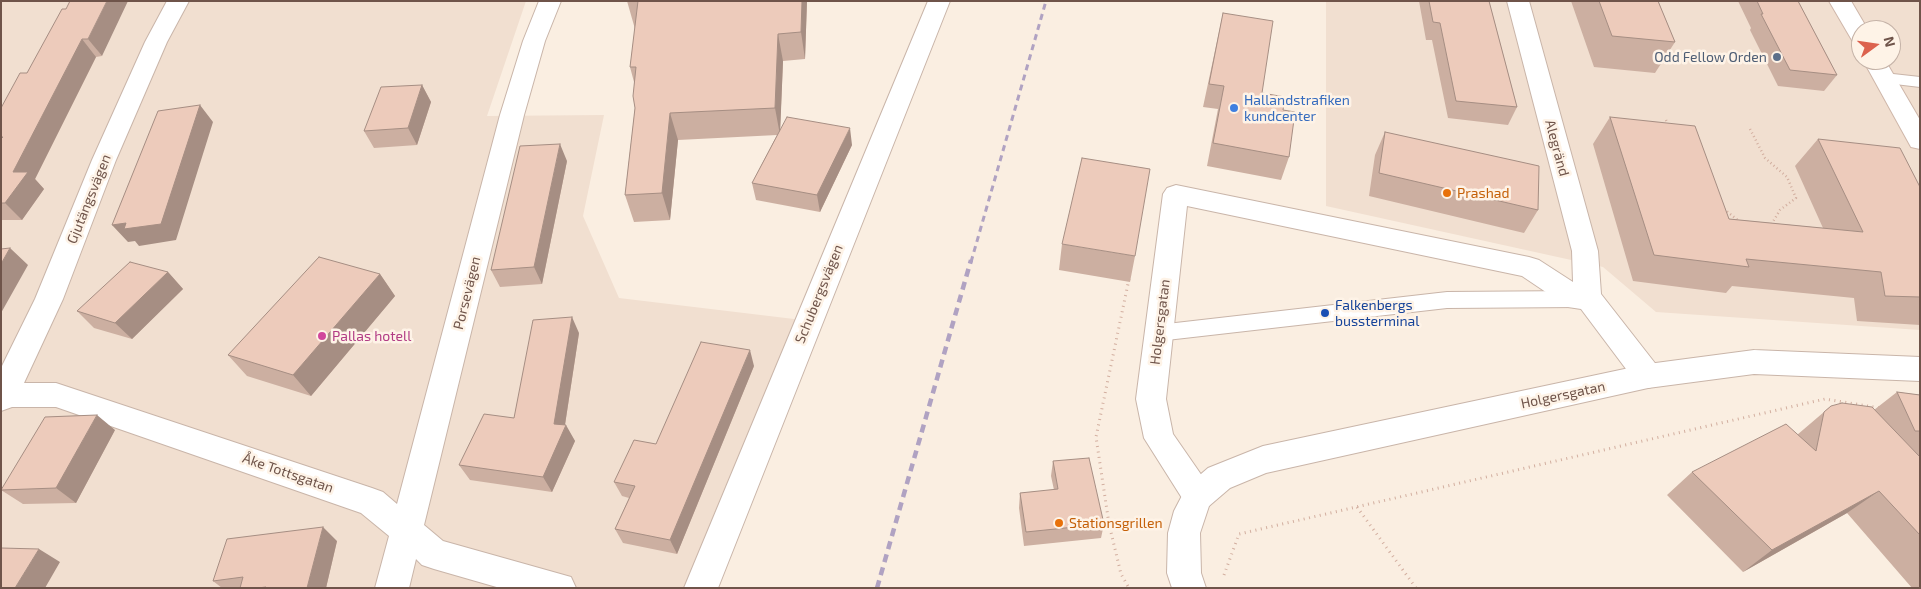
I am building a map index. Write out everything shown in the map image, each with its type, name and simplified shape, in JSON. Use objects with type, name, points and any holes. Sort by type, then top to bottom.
[{"type":"street","name":"Gjutängsvägen","points":[[2,396],[49,298],[108,151],[156,42],[178,1]]},
{"type":"street","name":"Porsevägen","points":[[392,588],[512,115],[534,41],[550,1]]},
{"type":"street","name":"Schubergsvägen","points":[[701,588],[939,1]]},
{"type":"street","name":"Alegränd","points":[[1518,1],[1585,251],[1582,298]]},
{"type":"street","points":[[1840,1],[1851,20]]},
{"type":"street","points":[[1880,70],[1920,142]]},
{"type":"street","name":"Holgersgatan","points":[[1648,376],[1582,298],[1528,267],[1176,194],[1151,399],[1159,438],[1198,496],[1219,478],[1263,460],[1648,376],[1754,362],[1920,369]]},
{"type":"street","name":"Åke Tottsgatan","points":[[2,396],[56,395],[372,502],[434,554],[559,588]]},
{"type":"street","points":[[1189,588],[1184,573],[1184,534],[1190,511],[1198,496]]},
{"type":"lane","points":[[1882,70],[1920,82]]},
{"type":"lane","points":[[1158,333],[1447,300],[1582,298]]},
{"type":"path","points":[[1666,120],[1670,128]]},
{"type":"path","points":[[1750,129],[1765,158],[1787,177],[1796,198],[1780,210],[1767,233]]},
{"type":"path","points":[[1718,204],[1748,228]]},
{"type":"path","points":[[1222,579],[1239,534],[1825,399],[1882,408]]},
{"type":"path","points":[[1357,508],[1416,588]]},
{"type":"shaded area","points":[[1,1],[526,1],[487,116],[604,115],[583,216],[619,298],[819,322],[718,588],[1,588]]},
{"type":"shaded area","points":[[1326,1],[1920,1],[1920,330],[1656,312],[1603,267],[1326,206]]},
{"type":"building","points":[[70,1],[107,1],[88,39],[82,39],[13,172],[28,172],[5,203],[1,203],[1,139],[3,137],[1,137],[1,108],[20,73],[27,73],[62,9],[66,9]]},
{"type":"building","points":[[638,1],[802,1],[801,32],[778,34],[775,108],[670,113],[662,193],[625,195],[635,108],[633,96],[636,67],[630,67]]},
{"type":"building","points":[[1429,1],[1489,1],[1517,107],[1456,101],[1440,23],[1433,22]]},
{"type":"building","points":[[1599,1],[1658,1],[1675,42],[1612,36]]},
{"type":"building","points":[[1757,1],[1798,1],[1837,75],[1790,70],[1761,14],[1763,14]]},
{"type":"building","name":"Hallandstrafiken kundcenter","points":[[1223,13],[1273,21],[1262,93],[1285,97],[1283,110],[1295,112],[1289,157],[1213,143],[1224,86],[1209,84]]},
{"type":"building","points":[[422,85],[408,128],[364,131],[381,87]]},
{"type":"building","points":[[200,105],[161,224],[124,229],[126,223],[112,225],[158,111]]},
{"type":"building","points":[[787,117],[850,128],[817,195],[752,183]]},
{"type":"building","points":[[1610,117],[1695,126],[1729,219],[1863,232],[1818,139],[1900,148],[1920,187],[1920,297],[1885,296],[1881,272],[1746,259],[1749,267],[1654,255]]},
{"type":"building","points":[[1385,132],[1539,166],[1538,210],[1379,173]]},
{"type":"building","points":[[560,144],[534,267],[491,270],[520,146]]},
{"type":"building","points":[[1082,158],[1150,169],[1135,256],[1062,244]]},
{"type":"building","points":[[10,248],[1,264],[1,249]]},
{"type":"building","points":[[319,257],[380,274],[293,375],[228,355]]},
{"type":"building","points":[[130,262],[168,272],[115,323],[77,311]]},
{"type":"building","points":[[572,317],[554,424],[566,425],[543,477],[459,465],[484,414],[514,418],[533,320]]},
{"type":"building","points":[[701,342],[750,350],[670,540],[615,529],[635,486],[614,482],[634,440],[656,444]]},
{"type":"building","points":[[1897,392],[1920,395],[1920,431],[1915,431]]},
{"type":"building","points":[[1842,403],[1872,407],[1920,457],[1920,535],[1879,491],[1772,550],[1692,472],[1786,424],[1816,451],[1824,412],[1831,406]]},
{"type":"building","points":[[97,415],[56,488],[1,490],[45,417]]},
{"type":"building","name":"Stationsgrillen","points":[[1089,458],[1104,524],[1026,532],[1020,493],[1058,489],[1053,461]]},
{"type":"building","points":[[323,527],[307,588],[240,588],[243,577],[213,581],[227,539]]},
{"type":"building","points":[[1,548],[39,549],[15,588],[1,588]]},
{"type":"railway","points":[[971,262],[1046,1]]},
{"type":"railway","points":[[877,588],[971,260]]},
{"type":"place","name":"Odd Fellow Orden","points":[[1777,57]]},
{"type":"place","name":"Hallandstrafiken kundcenter","points":[[1234,108]]},
{"type":"place","name":"Prashad","points":[[1447,193]]},
{"type":"place","name":"Falkenbergs bussterminal","points":[[1325,313]]},
{"type":"place","name":"Pallas hotell","points":[[322,336]]},
{"type":"place","name":"Stationsgrillen","points":[[1059,523]]}]
